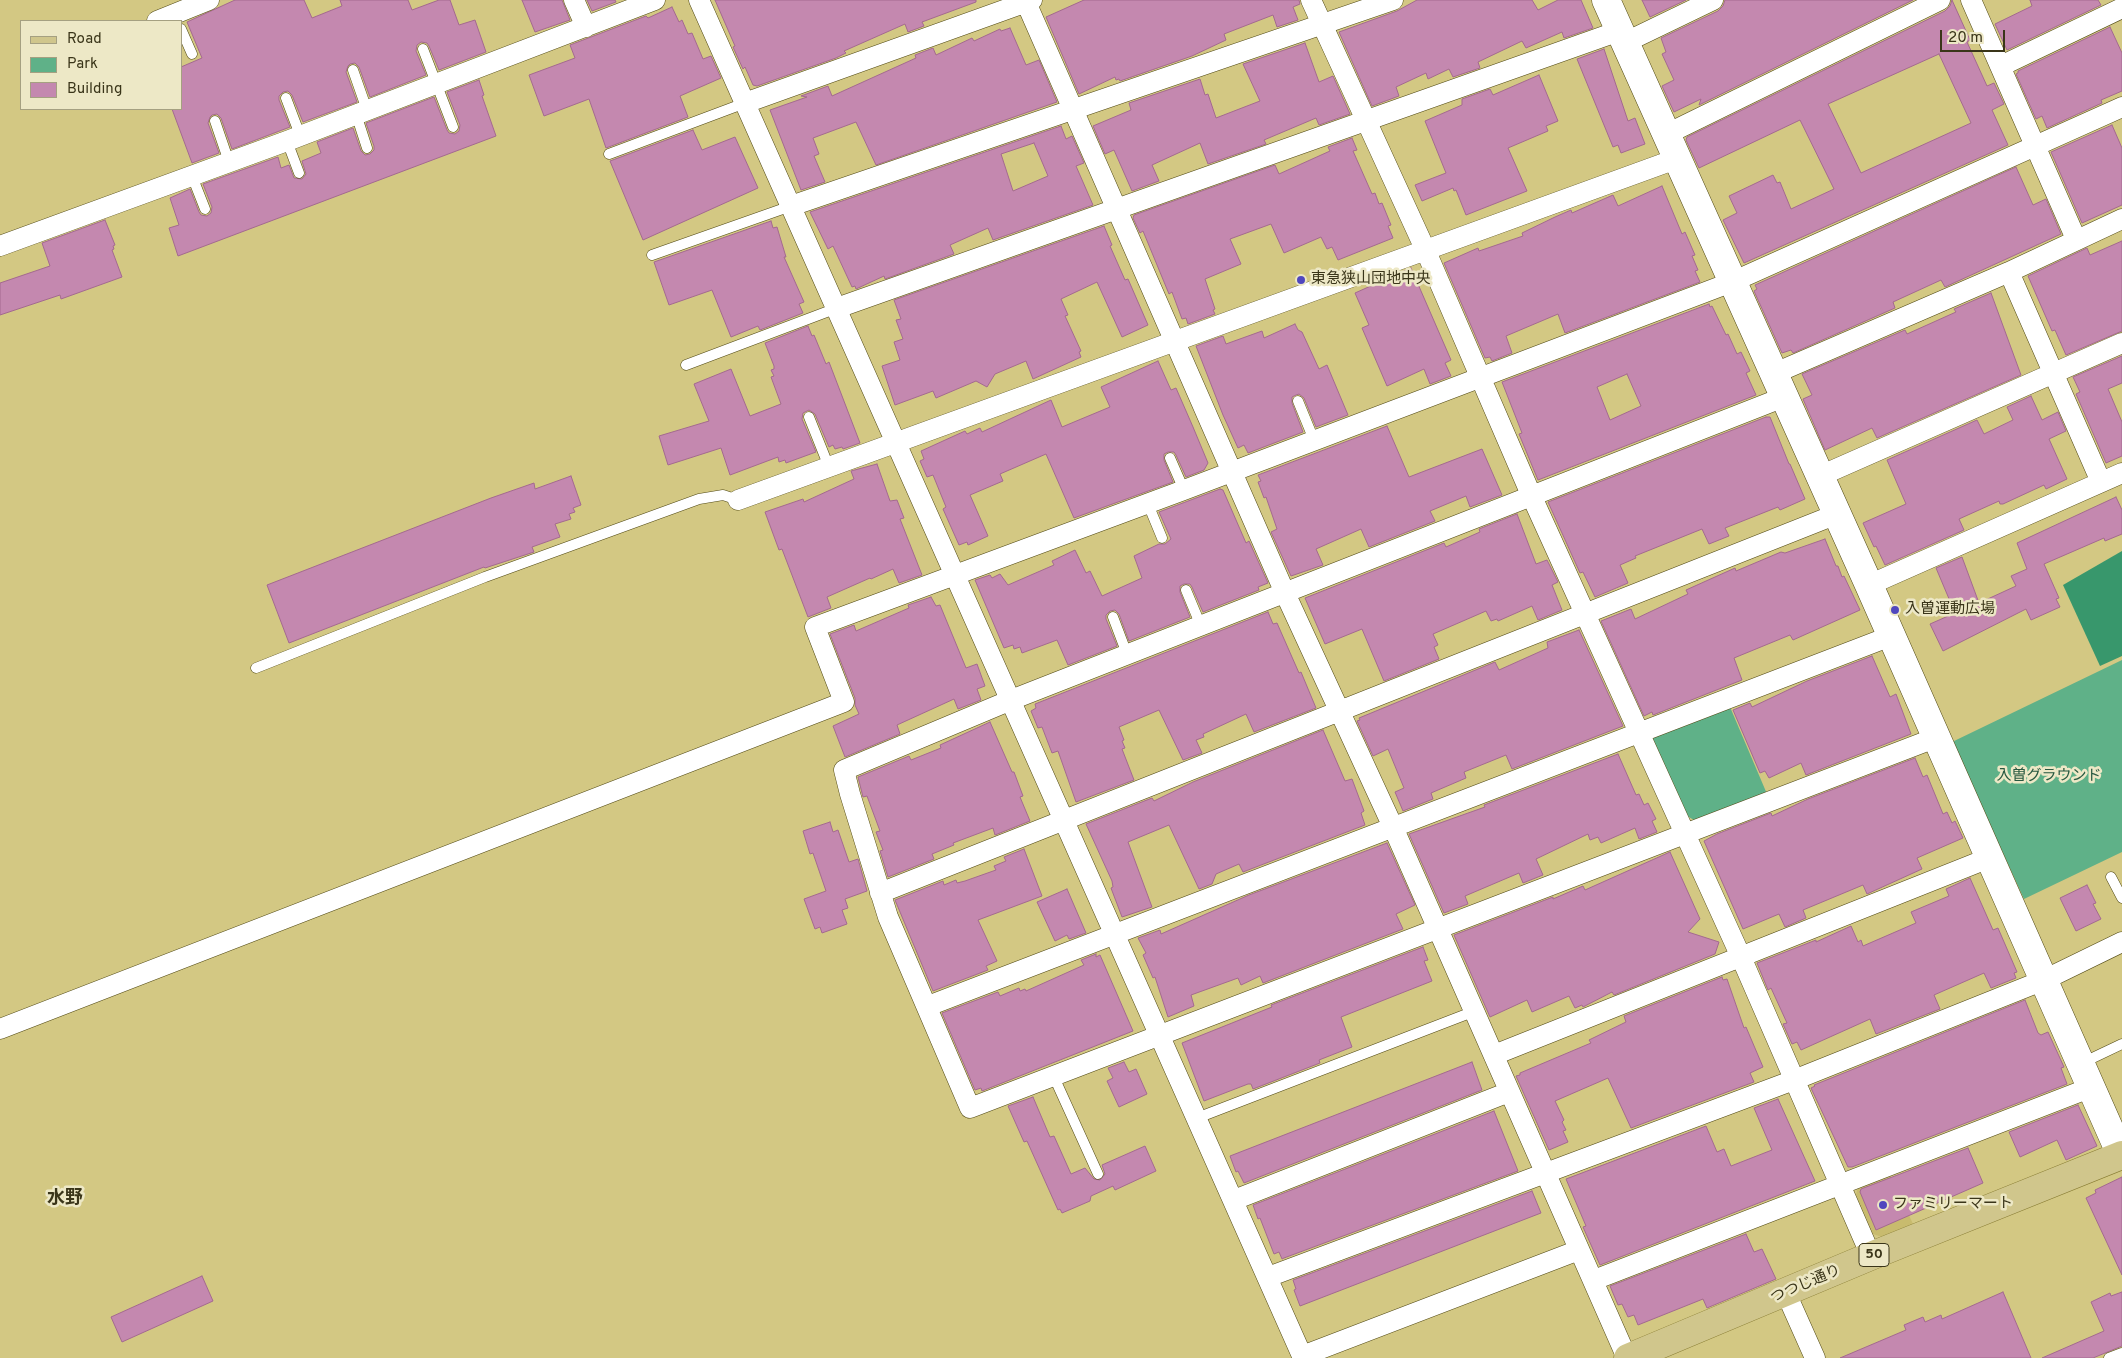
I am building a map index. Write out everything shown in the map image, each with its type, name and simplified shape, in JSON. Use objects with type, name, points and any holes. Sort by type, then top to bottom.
[{"type":"main road","name":"つつじ通り","points":[[1628,1358],[1871,1256],[2122,1155]]},
{"type":"street","points":[[175,20],[209,0]]},
{"type":"street","points":[[574,0],[586,27]]},
{"type":"street","points":[[0,246],[192,176],[655,0]]},
{"type":"street","points":[[700,0],[1303,1357],[1579,1250]]},
{"type":"street","points":[[1310,0],[1425,249],[1532,497],[1638,734],[1741,957],[1871,1256]]},
{"type":"street","points":[[791,206],[1392,0]]},
{"type":"street","points":[[1606,0],[1869,585],[1935,738],[2122,1155]]},
{"type":"street","points":[[837,308],[1366,122],[1622,37],[1713,0]]},
{"type":"street","points":[[738,500],[1425,249],[1671,147],[1940,0]]},
{"type":"street","points":[[1971,0],[2076,239]]},
{"type":"street","points":[[745,103],[1028,1],[1072,109],[1285,593],[1341,710],[1628,1358]]},
{"type":"street","points":[[2001,66],[2122,8]]},
{"type":"street","points":[[0,1029],[844,702],[815,627],[1148,504],[1732,282],[2122,107]]},
{"type":"street","points":[[1935,738],[970,1108],[928,1006],[888,917],[844,770],[1011,700],[1532,497],[1779,386],[2076,239],[2122,219]]},
{"type":"street","points":[[2009,272],[2101,482]]},
{"type":"street","points":[[1820,476],[2122,343]]},
{"type":"street","points":[[1869,585],[2122,473]]},
{"type":"street","points":[[880,892],[1837,514]]},
{"type":"street","points":[[928,1006],[1891,636]]},
{"type":"street","points":[[1494,1055],[1989,858]]},
{"type":"street","points":[[1268,1277],[1794,1080],[2044,980],[2122,942]]},
{"type":"street","points":[[1594,1280],[1840,1185],[2087,1075]]},
{"type":"street","points":[[1234,1200],[1510,1092]]},
{"type":"street","points":[[1786,1293],[1815,1358]]},
{"type":"lane","points":[[182,37],[192,54]]},
{"type":"lane","points":[[423,49],[453,127]]},
{"type":"lane","points":[[353,70],[367,148]]},
{"type":"lane","points":[[286,98],[299,173]]},
{"type":"lane","points":[[609,154],[745,103]]},
{"type":"lane","points":[[215,121],[229,162]]},
{"type":"lane","points":[[192,176],[205,209]]},
{"type":"lane","points":[[652,255],[791,206]]},
{"type":"lane","points":[[686,365],[837,308]]},
{"type":"lane","points":[[1298,400],[1314,440]]},
{"type":"lane","points":[[809,417],[829,467]]},
{"type":"lane","points":[[1170,458],[1184,490]]},
{"type":"lane","points":[[256,668],[485,577],[699,499],[724,495],[738,500]]},
{"type":"lane","points":[[1148,504],[1162,538]]},
{"type":"lane","points":[[1186,590],[1201,626]]},
{"type":"lane","points":[[1112,617],[1127,654]]},
{"type":"lane","points":[[2111,877],[2122,898]]},
{"type":"lane","points":[[1197,1118],[1475,1011]]},
{"type":"lane","points":[[2087,1075],[2122,1044]]},
{"type":"lane","points":[[1054,1077],[1098,1174]]},
{"type":"lane","points":[[2109,1358],[2122,1352]]},
{"type":"shaded area","name":"ファミリーマート","points":[[1890,1174],[1913,1224],[1882,1237],[1873,1234],[1856,1195],[1858,1186]]},
{"type":"green space","points":[[2122,551],[2122,656],[2100,666],[2063,585]]},
{"type":"green space","name":"入曽グラウンド","points":[[2122,660],[2122,852],[2024,899],[1952,742]]},
{"type":"green space","points":[[1730,707],[1767,794],[1694,820],[1687,816],[1653,739],[1654,735]]},
{"type":"building","points":[[235,0],[304,0],[312,18],[342,6],[340,0],[408,0],[412,10],[439,0],[450,0],[459,25],[475,20],[486,52],[439,70],[429,46],[427,43],[421,42],[417,45],[416,51],[426,75],[370,97],[359,67],[355,63],[350,64],[346,72],[357,102],[303,122],[292,95],[288,91],[283,92],[279,96],[279,100],[290,127],[232,149],[221,118],[217,114],[212,115],[208,123],[219,153],[192,163],[172,110],[182,110],[182,67],[202,58],[187,22]]},
{"type":"building","points":[[522,0],[562,0],[570,20],[535,32]]},
{"type":"building","points":[[587,0],[615,0],[616,2],[592,11]]},
{"type":"building","points":[[715,0],[976,0],[976,2],[922,22],[924,26],[908,32],[905,24],[844,51],[846,53],[836,58],[757,86],[753,85],[745,67],[743,69]]},
{"type":"building","points":[[1084,0],[1299,0],[1300,4],[1293,7],[1298,20],[1277,27],[1273,15],[1224,34],[1226,40],[1192,56],[1120,81],[1119,79],[1116,80],[1115,77],[1079,94],[1046,17]]},
{"type":"building","points":[[1417,0],[1532,0],[1538,10],[1558,0],[1581,0],[1593,28],[1564,38],[1562,32],[1526,48],[1522,41],[1478,62],[1480,68],[1453,77],[1449,69],[1428,79],[1426,73],[1396,87],[1399,96],[1372,106],[1339,32],[1397,11]]},
{"type":"building","points":[[1642,0],[1686,0],[1650,17]]},
{"type":"building","points":[[1725,0],[1913,0],[1699,105],[1701,99],[1674,112],[1662,86],[1674,80],[1662,54],[1666,52],[1661,38],[1718,11],[1723,6]]},
{"type":"building","points":[[1952,0],[1970,40],[1967,42],[1987,86],[1994,83],[2004,104],[1992,110],[2008,145],[1744,263],[1723,220],[1737,213],[1729,196],[1773,175],[1777,183],[1780,182],[1791,209],[1834,189],[1800,120],[1699,168],[1686,140],[1687,137],[1945,11],[1950,6]],"holes":[[[1939,54],[1971,123],[1861,173],[1828,104]]]},
{"type":"building","points":[[2030,0],[2098,0],[2101,5],[2007,50],[1995,24],[2032,6]]},
{"type":"building","points":[[672,7],[679,22],[682,20],[688,34],[692,33],[703,59],[711,56],[721,78],[680,96],[688,117],[606,148],[589,99],[544,116],[529,75],[575,58],[570,45],[646,16],[648,18]]},
{"type":"building","points":[[2110,27],[2122,53],[2122,91],[2101,100],[2102,103],[2047,128],[2042,116],[2036,119],[2016,74],[2018,71]]},
{"type":"building","points":[[1010,28],[1026,65],[1039,60],[1057,102],[876,165],[856,122],[813,138],[819,154],[814,156],[825,182],[801,190],[770,110],[807,97],[801,96],[828,86],[832,96],[916,58],[915,55],[933,48],[936,55],[972,38],[974,41],[1000,29],[1001,31]]},
{"type":"building","points":[[1305,43],[1319,82],[1333,76],[1350,114],[1319,125],[1316,118],[1264,140],[1266,144],[1208,164],[1200,143],[1152,165],[1159,181],[1132,191],[1114,150],[1105,154],[1093,126],[1131,110],[1129,103],[1200,79],[1205,95],[1208,94],[1216,118],[1260,101],[1243,64]]},
{"type":"building","points":[[1604,49],[1628,121],[1635,118],[1645,144],[1621,153],[1618,145],[1613,147],[1577,59]]},
{"type":"building","points":[[1539,75],[1558,121],[1546,126],[1548,131],[1508,148],[1527,191],[1466,215],[1456,190],[1454,191],[1453,188],[1422,201],[1415,185],[1446,173],[1425,121],[1462,105],[1462,99],[1490,89],[1493,95]]},
{"type":"building","points":[[479,80],[484,95],[482,96],[496,136],[178,256],[169,228],[179,225],[170,198],[190,189],[199,212],[201,215],[207,216],[211,213],[212,207],[203,184],[278,157],[281,168],[289,165],[294,178],[302,179],[306,174],[302,161],[321,153],[317,142],[353,128],[361,151],[365,155],[370,154],[374,150],[374,146],[366,123],[434,97],[447,130],[449,133],[455,134],[459,131],[460,125],[447,92]]},
{"type":"building","points":[[2112,125],[2122,148],[2122,205],[2082,223],[2051,152]]},
{"type":"building","points":[[1061,126],[1066,139],[1072,136],[1084,163],[1076,166],[1093,205],[993,240],[988,228],[950,245],[954,254],[885,279],[884,276],[856,289],[855,286],[852,287],[833,246],[828,249],[810,212]],"holes":[[[1034,143],[1048,176],[1013,191],[1001,154]]]},
{"type":"building","points":[[693,130],[702,150],[735,137],[758,188],[643,240],[610,161]]},
{"type":"building","points":[[1352,138],[1357,150],[1353,151],[1372,194],[1375,193],[1379,204],[1382,203],[1391,225],[1388,226],[1393,238],[1338,260],[1332,247],[1327,249],[1321,237],[1284,253],[1271,224],[1230,239],[1241,264],[1205,279],[1215,314],[1188,324],[1186,318],[1182,319],[1172,292],[1169,294],[1143,231],[1140,233],[1133,218],[1134,215],[1275,165],[1279,174],[1330,151],[1328,147]]},
{"type":"building","points":[[2016,167],[2033,205],[2046,199],[2061,234],[1945,287],[1941,280],[1893,302],[1895,308],[1793,353],[1791,350],[1782,353],[1754,291],[1757,289],[1755,285]]},
{"type":"building","points":[[1662,186],[1682,234],[1685,232],[1695,255],[1692,256],[1698,270],[1695,271],[1700,282],[1565,333],[1558,314],[1506,336],[1512,353],[1492,361],[1490,357],[1485,358],[1444,263],[1478,248],[1479,251],[1523,236],[1522,233],[1555,217],[1571,210],[1572,213],[1613,195],[1618,206]]},
{"type":"building","points":[[105,220],[115,245],[112,250],[122,277],[61,299],[60,295],[0,315],[0,283],[50,266],[42,243]]},
{"type":"building","points":[[771,221],[773,228],[777,227],[786,257],[784,257],[804,302],[799,304],[803,313],[760,330],[758,326],[731,337],[712,290],[669,305],[654,262]]},
{"type":"building","points":[[1104,226],[1112,245],[1110,246],[1125,280],[1128,279],[1148,325],[1122,337],[1097,282],[1061,299],[1068,315],[1065,316],[1081,351],[1079,352],[1081,357],[1033,379],[1026,361],[995,374],[987,387],[976,381],[936,398],[933,391],[895,405],[882,366],[900,360],[894,342],[903,339],[896,320],[901,319],[894,300]]},
{"type":"building","points":[[2122,241],[2122,331],[2066,355],[2055,330],[2052,331],[2028,276],[2087,248],[2090,255]]},
{"type":"building","points":[[1411,268],[1451,360],[1445,363],[1451,376],[1430,384],[1424,369],[1387,386],[1362,328],[1369,325],[1355,293]]},
{"type":"building","points":[[1991,293],[2021,375],[1877,438],[1872,428],[1825,450],[1803,399],[1812,395],[1802,374],[1905,330],[1907,334],[1956,312],[1954,309]]},
{"type":"building","points":[[1709,304],[1710,307],[1712,306],[1726,335],[1728,334],[1737,354],[1741,352],[1750,371],[1746,373],[1756,395],[1538,480],[1519,434],[1522,433],[1502,382]],"holes":[[[1627,374],[1641,406],[1610,420],[1597,387]]]},
{"type":"building","points":[[1295,324],[1298,330],[1302,332],[1319,369],[1327,365],[1348,415],[1316,427],[1304,398],[1299,394],[1296,395],[1292,397],[1292,403],[1303,432],[1248,453],[1244,445],[1238,448],[1196,346],[1223,336],[1226,344],[1262,331],[1264,338]]},
{"type":"building","points":[[808,326],[812,336],[814,335],[826,364],[829,362],[860,443],[843,449],[842,447],[835,449],[833,445],[829,447],[815,414],[809,410],[803,413],[802,419],[816,452],[786,463],[785,460],[779,462],[778,457],[730,475],[721,448],[668,465],[659,436],[709,421],[694,384],[731,369],[750,416],[781,404],[771,377],[774,376],[771,370],[774,369],[774,366],[765,343]]},
{"type":"building","points":[[2122,356],[2122,383],[2108,389],[2122,422],[2122,456],[2106,463],[2076,394],[2080,392],[2073,377]]},
{"type":"building","points":[[1158,361],[1171,390],[1176,388],[1193,427],[1208,463],[1204,470],[1186,477],[1174,452],[1168,452],[1164,454],[1164,460],[1173,482],[1074,518],[1046,454],[1000,474],[1003,481],[970,495],[988,536],[968,545],[967,542],[959,545],[943,509],[946,507],[933,475],[927,477],[920,461],[924,459],[921,451],[965,431],[967,434],[980,428],[982,432],[1051,400],[1062,427],[1110,407],[1101,387]]},
{"type":"building","points":[[2031,396],[2042,420],[2058,412],[2066,431],[2049,439],[2067,479],[2046,489],[2044,485],[2003,504],[2000,504],[1999,501],[1959,519],[1964,530],[1885,565],[1863,523],[1906,504],[1887,460],[1977,420],[1984,434],[2013,420],[2007,407]]},
{"type":"building","points":[[1770,417],[1805,499],[1780,510],[1778,507],[1725,528],[1729,536],[1709,544],[1702,529],[1635,556],[1636,558],[1620,565],[1628,583],[1595,597],[1583,572],[1580,573],[1548,502]]},
{"type":"building","points":[[1387,426],[1409,477],[1482,449],[1502,495],[1470,507],[1466,496],[1430,511],[1435,521],[1369,547],[1361,529],[1316,549],[1323,565],[1291,576],[1271,532],[1277,529],[1266,497],[1264,498],[1258,482],[1261,481],[1258,475]]},
{"type":"building","points":[[877,464],[890,501],[897,500],[904,518],[900,519],[922,575],[899,583],[893,569],[827,597],[831,608],[808,617],[782,549],[779,550],[765,512],[803,499],[804,502],[854,479],[851,471]]},
{"type":"building","points":[[571,476],[581,505],[573,508],[575,512],[569,514],[571,519],[555,524],[560,537],[532,547],[534,552],[484,567],[289,643],[267,585],[491,498],[534,483],[535,489]]},
{"type":"building","points":[[1220,489],[1223,490],[1246,543],[1249,541],[1268,583],[1258,587],[1259,590],[1203,612],[1190,584],[1184,584],[1180,586],[1180,592],[1190,617],[1129,641],[1119,614],[1115,610],[1110,611],[1106,615],[1106,619],[1117,646],[1068,665],[1057,640],[1022,653],[1020,647],[1014,649],[1013,645],[1004,648],[975,580],[990,575],[992,578],[1000,574],[1008,585],[1054,565],[1052,561],[1075,550],[1086,573],[1090,571],[1102,596],[1142,578],[1134,556],[1159,544],[1165,544],[1171,539],[1159,512]]},
{"type":"building","points":[[2116,497],[2122,510],[2122,534],[2105,541],[2104,538],[2044,564],[2059,598],[2056,599],[2060,607],[2031,620],[2026,609],[1943,651],[1930,624],[1955,613],[1936,568],[1962,557],[1979,603],[2016,586],[2011,576],[2027,569],[2017,543]]},
{"type":"building","points":[[1517,514],[1536,564],[1547,560],[1558,582],[1552,585],[1562,610],[1538,620],[1532,606],[1498,621],[1497,619],[1491,621],[1486,611],[1433,634],[1438,645],[1434,647],[1439,659],[1384,681],[1362,629],[1325,644],[1305,598],[1444,543],[1446,547],[1480,532],[1479,529]]},
{"type":"building","points":[[1825,539],[1836,566],[1838,566],[1842,577],[1844,576],[1860,610],[1793,640],[1790,635],[1734,658],[1742,680],[1653,715],[1652,712],[1644,716],[1601,621],[1631,609],[1635,619],[1688,594],[1686,590],[1735,568],[1736,571],[1781,552],[1785,553]]},
{"type":"building","points":[[931,597],[936,606],[940,605],[966,668],[977,664],[985,686],[977,689],[981,700],[958,709],[954,699],[897,725],[900,734],[845,757],[833,726],[859,714],[855,705],[855,698],[830,634],[854,625],[856,631],[909,608],[908,605]]},
{"type":"building","points":[[1268,612],[1273,624],[1277,623],[1316,708],[1254,732],[1246,714],[1203,734],[1204,737],[1196,740],[1202,753],[1183,760],[1159,710],[1119,727],[1124,740],[1122,741],[1125,748],[1122,749],[1134,780],[1076,802],[1058,751],[1052,753],[1042,727],[1038,728],[1031,711],[1036,708],[1035,704]]},
{"type":"building","points":[[1579,630],[1623,726],[1512,769],[1506,755],[1464,772],[1466,778],[1431,793],[1433,799],[1403,811],[1395,792],[1404,788],[1388,749],[1373,756],[1357,721],[1360,720],[1359,718],[1495,662],[1499,670],[1548,648],[1547,642]]},
{"type":"building","points":[[1872,656],[1890,697],[1896,694],[1911,734],[1806,775],[1801,763],[1769,778],[1765,771],[1760,773],[1733,710],[1750,703],[1752,707],[1807,681]]},
{"type":"building","points":[[990,722],[1012,772],[1014,772],[1023,796],[1020,797],[1030,821],[995,835],[993,828],[953,843],[954,845],[932,854],[934,859],[888,877],[880,851],[883,850],[876,832],[880,831],[867,796],[863,797],[858,777],[909,756],[911,760],[941,748],[940,745]]},
{"type":"building","points":[[1323,730],[1345,781],[1352,779],[1364,811],[1361,813],[1365,825],[1243,872],[1239,864],[1216,874],[1212,884],[1199,889],[1169,825],[1128,842],[1152,907],[1122,917],[1111,888],[1113,887],[1112,881],[1086,824],[1152,798],[1154,801],[1193,782]]},
{"type":"building","points":[[1618,754],[1636,795],[1639,794],[1644,805],[1648,803],[1656,819],[1652,821],[1657,832],[1639,839],[1635,828],[1601,843],[1598,837],[1590,840],[1588,834],[1536,859],[1543,875],[1523,883],[1519,873],[1465,896],[1468,904],[1444,913],[1409,834],[1485,807],[1484,805]]},
{"type":"building","points":[[1915,758],[1923,777],[1927,775],[1943,814],[1947,812],[1952,823],[1955,821],[1963,838],[1917,858],[1922,869],[1867,894],[1863,885],[1803,910],[1806,918],[1785,927],[1779,914],[1743,929],[1704,841],[1717,834],[1771,813],[1772,816],[1808,799]]},
{"type":"building","points":[[830,822],[833,832],[838,830],[849,862],[858,859],[867,891],[845,899],[848,908],[842,910],[847,924],[822,933],[820,927],[815,929],[804,899],[826,891],[813,853],[810,854],[803,831]]},
{"type":"building","points":[[1387,843],[1415,905],[1396,914],[1403,929],[1263,983],[1260,976],[1241,985],[1238,978],[1191,995],[1194,1006],[1168,1017],[1155,977],[1153,978],[1143,955],[1146,953],[1138,938],[1160,930],[1161,934],[1249,895]]},
{"type":"building","points":[[1024,849],[1042,896],[978,920],[997,961],[986,966],[988,970],[933,991],[895,900],[943,881],[944,885],[956,880],[957,883],[996,870],[994,866],[1006,861],[1004,857]]},
{"type":"building","points":[[1670,852],[1700,919],[1688,932],[1719,942],[1715,954],[1614,995],[1612,992],[1583,1007],[1582,1005],[1575,1008],[1569,996],[1532,1012],[1527,1000],[1490,1017],[1454,935],[1553,897],[1553,899],[1583,886],[1585,890]]},
{"type":"building","points":[[1970,878],[1993,930],[1998,928],[2017,972],[2014,973],[2016,978],[1991,988],[1984,973],[1934,995],[1940,1009],[1876,1034],[1870,1019],[1801,1050],[1797,1042],[1792,1044],[1783,1024],[1787,1023],[1771,988],[1768,990],[1757,963],[1816,940],[1816,942],[1851,926],[1858,942],[1861,940],[1863,946],[1916,923],[1911,912],[1949,896],[1946,889]]},
{"type":"building","points":[[2087,885],[2096,903],[2093,904],[2101,919],[2076,931],[2060,898]]},
{"type":"building","points":[[1067,889],[1086,933],[1069,939],[1067,935],[1055,941],[1037,902]]},
{"type":"building","points":[[1423,947],[1428,960],[1424,961],[1432,981],[1341,1017],[1352,1047],[1319,1060],[1320,1063],[1253,1089],[1251,1084],[1248,1084],[1204,1101],[1182,1043],[1272,1007],[1271,1005]]},
{"type":"building","points":[[1096,954],[1096,957],[1100,955],[1133,1031],[982,1091],[981,1088],[975,1090],[942,1013],[998,992],[1000,996],[1019,988],[1020,991],[1025,989],[1026,991],[1084,965],[1081,960]]},
{"type":"building","points":[[1722,977],[1723,980],[1727,979],[1744,1028],[1746,1027],[1763,1067],[1750,1073],[1754,1082],[1631,1128],[1608,1078],[1555,1101],[1564,1120],[1562,1122],[1566,1130],[1563,1131],[1568,1142],[1549,1150],[1516,1076],[1591,1043],[1589,1040],[1626,1022],[1624,1016]]},
{"type":"building","points":[[2025,1000],[2038,1033],[2041,1035],[2048,1032],[2064,1067],[2061,1068],[2067,1084],[1848,1167],[1811,1088],[1814,1085]]},
{"type":"building","points":[[1124,1062],[1129,1072],[1136,1069],[1147,1094],[1119,1107],[1107,1081],[1113,1078],[1108,1068]]},
{"type":"building","points":[[1472,1062],[1482,1090],[1244,1183],[1238,1171],[1236,1172],[1230,1156]]},
{"type":"building","points":[[1033,1097],[1050,1137],[1054,1136],[1071,1174],[1085,1168],[1094,1179],[1100,1180],[1105,1174],[1102,1165],[1145,1146],[1156,1171],[1115,1190],[1113,1186],[1091,1196],[1090,1201],[1062,1213],[1060,1209],[1058,1210],[1027,1141],[1024,1142],[1008,1106]]},
{"type":"building","points":[[1778,1099],[1815,1181],[1600,1265],[1583,1227],[1586,1226],[1566,1179],[1706,1126],[1717,1152],[1724,1149],[1731,1166],[1772,1150],[1754,1108]]},
{"type":"building","points":[[2078,1105],[2097,1146],[2066,1160],[2057,1140],[2020,1157],[2009,1132]]},
{"type":"building","points":[[1494,1111],[1518,1171],[1282,1259],[1279,1252],[1274,1254],[1253,1205]]},
{"type":"building","points":[[1968,1148],[1983,1183],[1876,1230],[1860,1192],[1861,1189]]},
{"type":"building","points":[[2122,1177],[2122,1275],[2086,1198],[2096,1193],[2095,1190]]},
{"type":"building","points":[[1532,1191],[1541,1213],[1300,1306],[1294,1290],[1296,1289],[1293,1280]]},
{"type":"building","points":[[1746,1234],[1754,1252],[1762,1249],[1776,1279],[1707,1308],[1703,1299],[1638,1325],[1634,1315],[1628,1317],[1622,1304],[1618,1305],[1610,1286]]},
{"type":"building","points":[[202,1276],[213,1301],[122,1342],[111,1317]]},
{"type":"building","points":[[2003,1292],[2031,1358],[1840,1358],[1906,1330],[1904,1325],[1923,1317],[1925,1322],[1941,1315],[1942,1319]]},
{"type":"building","points":[[2122,1292],[2122,1346],[2093,1358],[2042,1358],[2104,1331],[2091,1302],[2110,1293],[2111,1296]]},
{"type":"place","name":"東急狭山団地中央","points":[[1301,280]]},
{"type":"place","name":"入曽運動広場","points":[[1895,610]]},
{"type":"place","name":"ファミリーマート","points":[[1883,1205]]},
{"type":"district","name":"水野","points":[[65,1199]]}]
